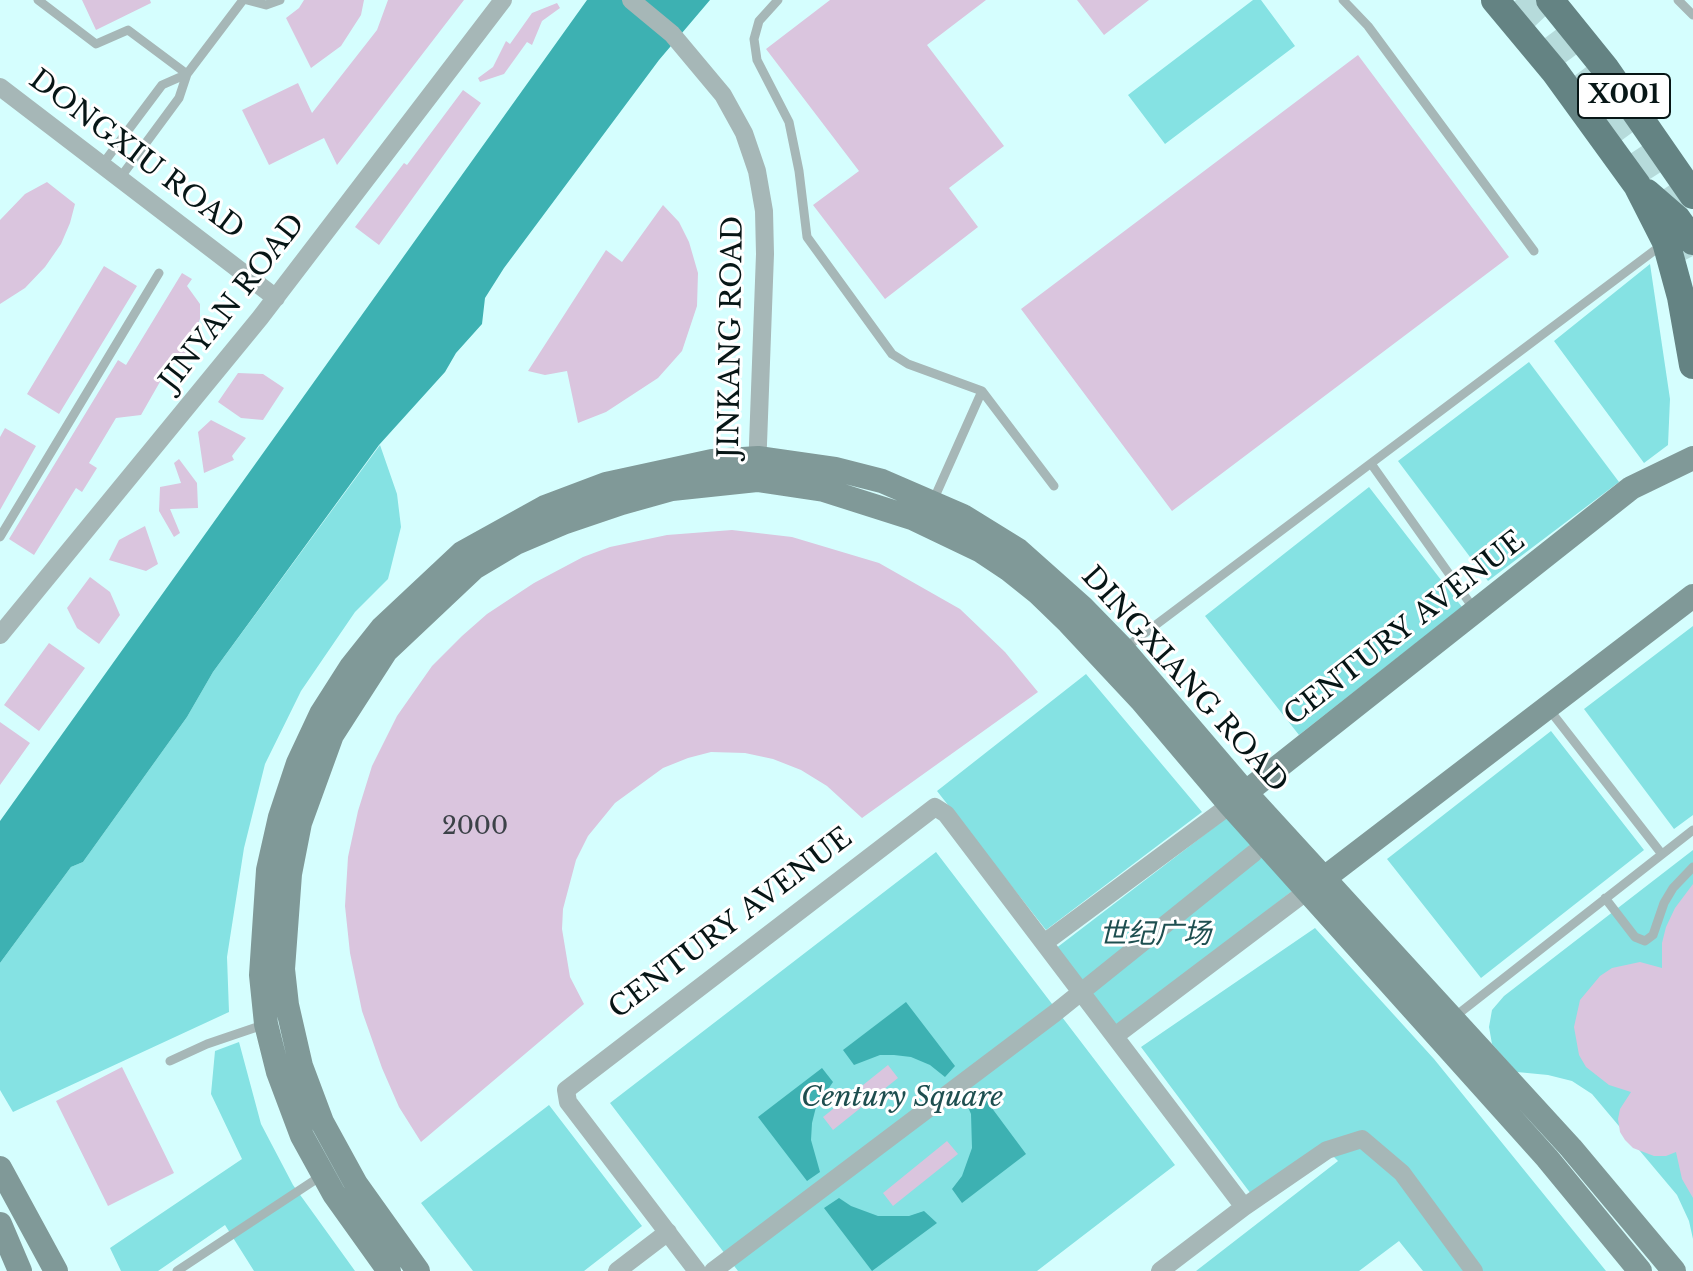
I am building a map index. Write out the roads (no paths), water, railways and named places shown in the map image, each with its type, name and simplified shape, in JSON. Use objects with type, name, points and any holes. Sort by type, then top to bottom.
[{"type":"main road","name":"X001","points":[[1495,0],[1555,72],[1637,185],[1677,219],[1680,241]]},
{"type":"main road","name":"X001","points":[[1550,0],[1605,68],[1693,195]]},
{"type":"main road","points":[[1680,241],[1681,297],[1693,365]]},
{"type":"street","name":"JINYAN ROAD","points":[[0,635],[276,298],[503,0]]},
{"type":"street","name":"JINKANG ROAD","points":[[631,0],[672,34],[723,95],[744,133],[757,171],[764,211],[757,469]]},
{"type":"street","name":"DONGXIU ROAD","points":[[0,87],[276,298]]},
{"type":"street","name":"CENTURY AVENUE","points":[[1044,943],[1238,799],[1631,488],[1693,458]]},
{"type":"street","name":"DINGXIANG ROAD","points":[[757,469],[912,518],[954,537],[1008,569],[1069,623],[1115,656]]},
{"type":"street","name":"DINGXIANG ROAD","points":[[384,640],[421,616],[474,568],[516,543],[563,523],[672,489],[757,469],[835,469],[882,481],[933,501],[1018,550],[1082,607],[1115,656],[1238,799],[1444,1026],[1571,1148],[1674,1271]]},
{"type":"street","points":[[1115,1036],[1693,596]]},
{"type":"street","points":[[384,640],[351,667],[321,714],[298,763],[280,817],[268,870],[261,975],[266,1024],[293,1114],[322,1175],[389,1271]]},
{"type":"street","points":[[384,640],[332,735],[300,823],[290,874],[283,969],[287,1005],[310,1094],[356,1184],[418,1271]]},
{"type":"street","name":"CENTURY AVENUE","points":[[697,1271],[568,1102],[566,1094],[569,1085],[935,807],[946,814],[1244,1207]]},
{"type":"street","points":[[713,1271],[1080,991],[1254,853]]},
{"type":"street","name":"DINGXIANG ROAD","points":[[1444,1026],[1640,1271]]},
{"type":"street","points":[[1160,1271],[1244,1207],[1327,1150],[1362,1139],[1402,1173],[1474,1271]]},
{"type":"street","points":[[0,1168],[56,1271]]},
{"type":"street","points":[[0,1224],[20,1271]]},
{"type":"street","points":[[617,1271],[668,1232]]},
{"type":"lane","points":[[38,0],[96,44],[128,30],[187,74]]},
{"type":"lane","points":[[120,178],[179,98],[187,74],[245,0],[266,5],[280,0]]},
{"type":"lane","points":[[778,0],[759,21],[754,39],[757,60],[789,122],[807,237],[892,354],[908,364],[982,391],[1054,486]]},
{"type":"lane","points":[[1343,0],[1368,26],[1534,251]]},
{"type":"lane","points":[[1678,0],[1693,15]]},
{"type":"lane","points":[[102,165],[162,85],[187,74]]},
{"type":"lane","points":[[1115,656],[1680,241]]},
{"type":"lane","points":[[0,537],[159,273]]},
{"type":"lane","points":[[933,501],[982,391]]},
{"type":"lane","points":[[1372,465],[1476,612]]},
{"type":"lane","points":[[1547,707],[1661,853]]},
{"type":"lane","points":[[1444,1026],[1693,830]]},
{"type":"lane","points":[[1605,898],[1635,937],[1645,941],[1653,935],[1664,903],[1673,888],[1693,867]]},
{"type":"lane","points":[[170,1061],[219,1039],[266,1024]]},
{"type":"lane","points":[[177,1271],[322,1175]]},
{"type":"tunnel","points":[[1516,0],[1544,30],[1625,139],[1667,204],[1693,256]]},
{"type":"park label","name":"世纪广场","points":[[1155,935]]},
{"type":"park label","name":"Century Square","points":[[902,1098]]}]
